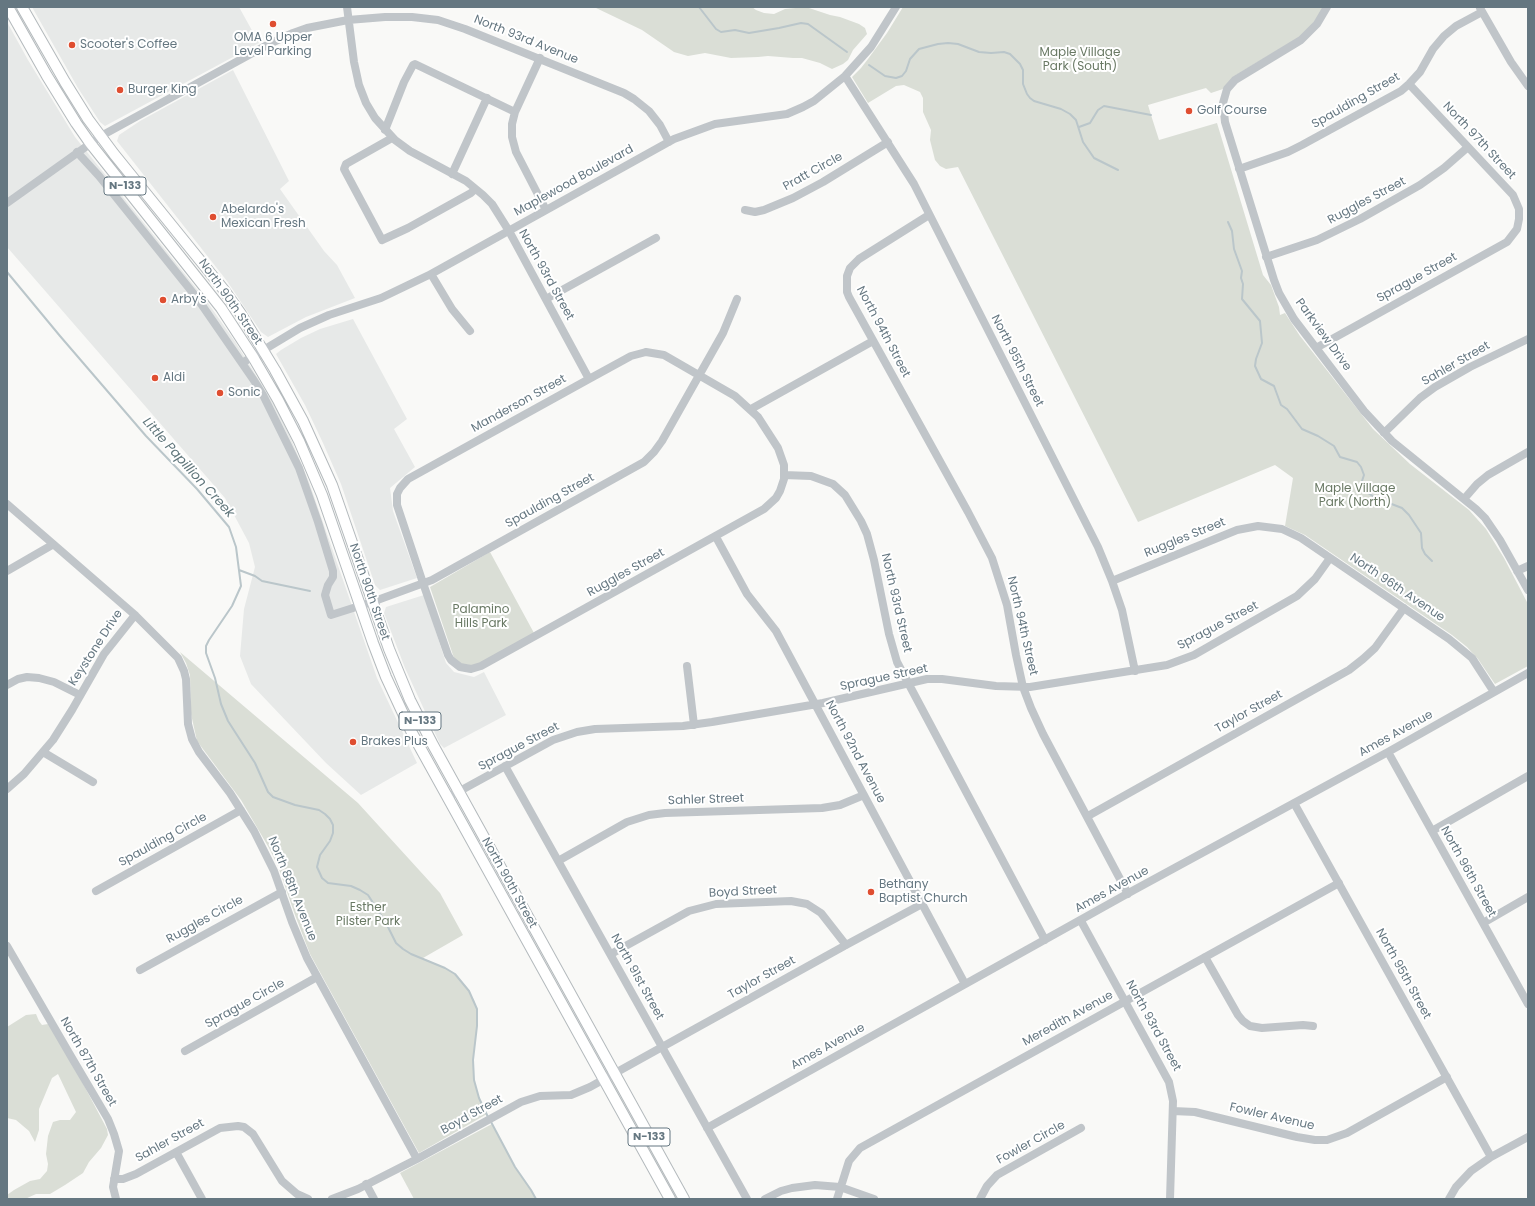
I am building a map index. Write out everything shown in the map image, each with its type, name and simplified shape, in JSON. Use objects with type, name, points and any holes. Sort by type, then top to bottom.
[{"type":"main road","name":"North 90th Street","points":[[8,7],[47,76],[90,143],[204,284],[253,357],[281,406],[308,461],[330,515],[373,643],[412,733],[670,1199]]},
{"type":"main road","name":"North 90th Street","points":[[22,7],[71,93],[101,136],[224,290],[264,350],[303,421],[323,465],[340,507],[393,660],[410,700],[432,745],[684,1199]]},
{"type":"street","name":"North 93rd Street","points":[[347,7],[354,62],[359,85],[366,103],[384,130],[392,138],[410,151],[452,174],[475,189],[492,204],[509,231],[590,379]]},
{"type":"street","name":"Maplewood Boulevard","points":[[242,363],[285,336],[310,323],[329,315],[381,298],[431,274],[669,142],[715,124],[793,112],[814,101],[846,76],[871,47],[896,7]]},
{"type":"street","name":"Parkview Drive","points":[[1327,7],[1317,24],[1301,40],[1241,75],[1227,89],[1223,103],[1223,114],[1274,280],[1286,306],[1364,411],[1384,433],[1415,461],[1476,509],[1491,526],[1528,590]]},
{"type":"street","name":"Spaulding Street","points":[[1239,169],[1302,145],[1391,97],[1409,84],[1420,72],[1433,49],[1444,36],[1481,9]]},
{"type":"street","points":[[1481,9],[1510,62],[1528,86]]},
{"type":"street","name":"North 93rd Avenue","points":[[7,203],[101,136],[283,37],[312,26],[348,20],[397,16],[425,18],[438,20],[465,29],[615,89],[634,99],[653,115],[669,142]]},
{"type":"street","points":[[540,58],[515,112],[512,129],[514,147],[546,210]]},
{"type":"street","points":[[384,130],[404,82],[415,64],[515,112]]},
{"type":"street","name":"North 95th Street","points":[[846,76],[914,184],[1098,547],[1112,581],[1125,621],[1135,671]]},
{"type":"street","name":"North 97th Street","points":[[1409,84],[1513,195],[1519,209],[1519,219]]},
{"type":"street","points":[[452,174],[487,98]]},
{"type":"street","points":[[392,138],[346,164],[344,169],[382,240],[408,228],[475,189]]},
{"type":"street","name":"Pratt Circle","points":[[745,210],[755,212],[764,210],[793,198],[824,182],[888,142]]},
{"type":"street","name":"Ruggles Street","points":[[1266,256],[1317,240],[1360,219],[1420,185],[1444,168],[1468,147]]},
{"type":"street","points":[[77,152],[197,298],[242,363]]},
{"type":"street","name":"North 94th Street","points":[[929,215],[859,259],[850,268],[846,280],[849,297],[992,558],[1007,605],[1023,687],[1043,734],[1088,816],[1128,894]]},
{"type":"street","name":"Sprague Street","points":[[1316,348],[1507,242],[1517,229],[1519,219]]},
{"type":"street","points":[[546,299],[656,238]]},
{"type":"street","points":[[431,274],[452,309],[470,331]]},
{"type":"street","name":"Spaulding Street","points":[[242,363],[255,382],[276,420],[299,468],[310,498],[333,571],[333,577],[328,585],[325,595],[332,615],[423,583],[464,562],[644,462],[662,441],[700,376],[723,333],[738,299]]},
{"type":"street","name":"Sahler Street","points":[[1384,433],[1416,403],[1436,387],[1464,371],[1528,339]]},
{"type":"street","points":[[751,409],[873,341]]},
{"type":"street","name":"Manderson Street","points":[[423,583],[397,505],[397,494],[408,479],[631,356],[646,352],[655,353],[664,356],[700,376]]},
{"type":"street","points":[[700,376],[735,396],[751,409],[763,423],[778,448],[784,465],[784,475]]},
{"type":"street","points":[[1464,499],[1477,484],[1488,475],[1528,452]]},
{"type":"street","name":"North 93rd Street","points":[[784,475],[811,476],[829,481],[840,489],[851,504],[867,534],[897,662],[1046,940]]},
{"type":"street","name":"Ruggles Street","points":[[423,583],[448,655],[451,660],[460,667],[471,669],[481,666],[716,537],[770,505],[780,491],[784,475]]},
{"type":"street","name":"Keystone Drive","points":[[7,504],[135,615],[104,654],[62,727],[24,774],[7,789]]},
{"type":"street","name":"Ruggles Street","points":[[1112,581],[1237,530],[1250,527],[1269,527]]},
{"type":"street","name":"North 96th Avenue","points":[[1269,527],[1282,529],[1296,534],[1464,650],[1479,668],[1494,692]]},
{"type":"street","name":"North 92nd Avenue","points":[[716,537],[747,594],[776,631],[965,984]]},
{"type":"street","points":[[7,570],[52,544]]},
{"type":"street","name":"Sprague Street","points":[[447,798],[553,740],[577,732],[595,729],[694,725],[815,704],[927,679],[942,679],[996,686],[1030,688],[1167,665],[1194,655],[1285,604],[1307,587],[1320,573],[1330,558]]},
{"type":"street","points":[[1517,572],[1528,566]]},
{"type":"street","name":"Taylor Street","points":[[1088,816],[1349,670],[1374,648],[1404,608]]},
{"type":"street","name":"North 88th Avenue","points":[[135,615],[178,658],[183,666],[186,679],[188,724],[192,739],[199,752],[241,810],[265,850],[298,937],[317,977],[417,1159]]},
{"type":"street","points":[[687,666],[694,725]]},
{"type":"street","name":"Ames Avenue","points":[[707,1128],[1128,894],[1388,752],[1528,673]]},
{"type":"street","points":[[7,685],[18,679],[27,677],[39,678],[54,682],[80,695]]},
{"type":"street","points":[[43,752],[93,782]]},
{"type":"street","name":"North 96th Street","points":[[1388,752],[1528,1004]]},
{"type":"street","name":"North 91st Street","points":[[505,766],[747,1199]]},
{"type":"street","points":[[1432,831],[1528,776]]},
{"type":"street","name":"Sahler Street","points":[[558,860],[627,822],[648,815],[822,808],[840,805],[864,795]]},
{"type":"street","name":"North 95th Street","points":[[1294,803],[1491,1157]]},
{"type":"street","name":"Spaulding Circle","points":[[96,890],[241,810]]},
{"type":"street","name":"Meredith Avenue","points":[[837,1199],[849,1161],[860,1148],[1338,883]]},
{"type":"street","name":"Ruggles Circle","points":[[140,970],[282,892]]},
{"type":"street","points":[[1483,922],[1528,897]]},
{"type":"street","name":"Boyd Street","points":[[611,954],[689,911],[716,904],[792,901],[807,904],[821,913],[846,945]]},
{"type":"street","name":"Taylor Street","points":[[615,1074],[922,904]]},
{"type":"street","name":"North 93rd Street","points":[[1081,921],[1169,1082],[1173,1101],[1170,1199]]},
{"type":"street","name":"North 87th Street","points":[[7,946],[108,1120],[119,1151],[113,1188],[116,1199]]},
{"type":"street","points":[[1205,957],[1238,1015],[1246,1023],[1262,1028],[1303,1025],[1313,1026]]},
{"type":"street","name":"Sprague Circle","points":[[184,1051],[317,977]]},
{"type":"street","name":"Boyd Street","points":[[344,1199],[366,1184],[417,1159],[521,1102],[536,1097],[575,1094],[615,1074]]},
{"type":"street","name":"Fowler Avenue","points":[[1173,1111],[1195,1112],[1297,1137],[1327,1140],[1347,1133],[1447,1077]]},
{"type":"street","name":"Sahler Street","points":[[114,1179],[128,1177],[220,1128],[238,1126],[244,1127],[253,1134],[278,1177],[287,1186]]},
{"type":"street","name":"Fowler Circle","points":[[980,1199],[986,1186],[997,1175],[1081,1128]]},
{"type":"street","points":[[1449,1199],[1463,1179],[1471,1171],[1491,1157],[1528,1137]]},
{"type":"street","points":[[176,1152],[202,1199]]},
{"type":"street","points":[[366,1184],[374,1199]]},
{"type":"street","points":[[765,1199],[781,1191],[815,1185],[840,1187],[874,1199]]},
{"type":"street","points":[[287,1186],[298,1199]]},
{"type":"street","points":[[287,1186],[308,1199]]},
{"type":"street","name":"Boyd Street","points":[[332,1199],[358,1189]]},
{"type":"shaded area","points":[[32,7],[239,7],[259,43],[105,126],[100,122],[78,88]]},
{"type":"shaded area","points":[[7,22],[28,60],[75,137],[208,303],[236,343],[272,401],[288,432],[309,482],[377,678],[417,763],[361,795],[326,763],[251,684],[240,656],[244,609],[255,567],[249,543],[225,498],[7,247]]},
{"type":"shaded area","points":[[233,70],[289,181],[280,189],[324,251],[337,265],[355,298],[306,317],[268,337],[261,332],[227,281],[117,141],[119,135],[140,121]]},
{"type":"shaded area","points":[[353,319],[407,419],[394,429],[415,467],[390,488],[393,511],[417,578],[380,590],[375,585],[341,484],[323,443],[305,405],[276,354],[301,338],[320,329]]},
{"type":"shaded area","points":[[424,595],[446,663],[454,672],[474,677],[484,672],[506,715],[444,748],[440,744],[405,668],[384,613],[386,607]]},
{"type":"green space","points":[[594,7],[752,7],[764,13],[774,14],[785,9],[806,7],[859,24],[865,28],[867,34],[853,50],[848,60],[832,69],[820,63],[802,58],[768,56],[731,58],[705,53],[688,56],[674,52],[642,30]]},
{"type":"green space","points":[[903,7],[1324,7],[1303,35],[1233,77],[1223,89],[1211,93],[1206,88],[1148,105],[1151,115],[1159,140],[1217,123],[1263,275],[1271,285],[1279,307],[1280,315],[1285,313],[1300,336],[1373,429],[1410,464],[1469,510],[1486,529],[1504,558],[1528,604],[1528,666],[1495,684],[1478,659],[1467,647],[1452,635],[1305,535],[1285,526],[1293,478],[1275,465],[1138,522],[958,167],[946,169],[940,166],[935,160],[930,140],[931,130],[923,112],[923,98],[920,92],[904,85],[896,86],[868,103],[852,77],[861,68],[887,33]]},
{"type":"green space","name":"Palamino Hills Park","points":[[490,552],[534,633],[475,666],[462,664],[455,660],[430,587]]},
{"type":"green space","name":"Esther Pilster Park","points":[[180,652],[358,803],[440,893],[463,935],[423,958],[455,974],[474,1000],[477,1009],[477,1026],[473,1060],[474,1080],[479,1098],[487,1114],[419,1153],[310,954],[278,866],[269,848],[241,800],[197,741],[191,714],[190,675]]},
{"type":"green space","points":[[36,1014],[42,1025],[48,1024],[53,1027],[107,1129],[108,1135],[101,1148],[89,1162],[83,1173],[65,1185],[50,1194],[36,1194],[25,1199],[7,1199],[7,1195],[14,1190],[30,1181],[40,1179],[47,1171],[48,1164],[46,1154],[48,1136],[53,1122],[70,1120],[76,1112],[58,1074],[52,1078],[39,1109],[39,1130],[35,1142],[29,1131],[16,1120],[7,1118],[7,1027],[26,1015]]},
{"type":"green space","points":[[492,1124],[515,1167],[536,1199],[414,1199],[400,1173]]},
{"type":"waterway","points":[[699,7],[716,29],[721,32],[735,30],[749,33],[801,23],[808,24],[847,52]]},
{"type":"waterway","points":[[869,65],[885,76],[896,78],[902,76],[906,71],[910,59],[919,49],[948,43],[958,44],[979,52],[1004,52],[1010,54],[1020,64],[1023,70],[1023,84],[1030,98],[1034,101],[1061,109],[1070,114],[1076,120],[1083,142],[1094,158],[1118,170]]},
{"type":"waterway","points":[[1079,127],[1090,123],[1098,110],[1104,106],[1151,115]]},
{"type":"waterway","points":[[1228,222],[1232,231],[1234,249],[1242,271],[1242,299],[1260,321],[1262,343],[1255,366],[1261,379],[1274,386],[1281,405],[1287,409],[1302,429],[1318,436],[1334,446],[1340,457],[1357,462],[1364,475],[1362,481],[1368,493],[1376,498],[1402,508],[1409,515],[1421,533],[1422,548],[1425,554],[1432,561]]},
{"type":"waterway","name":"Little Papillion Creek","points":[[7,272],[146,436],[197,489],[229,527],[236,547],[241,586],[232,606],[206,646],[206,653],[215,678],[221,704],[228,721],[255,763],[268,792],[273,797],[295,805],[319,810],[330,819],[333,825],[333,833],[330,841],[320,855],[317,867],[322,878],[328,883],[351,886],[368,895],[386,923],[396,943],[411,954],[445,968],[455,974],[469,991],[477,1009],[477,1026],[473,1060],[474,1080],[479,1098],[488,1117]]},
{"type":"waterway","points":[[239,570],[255,576],[262,581],[310,591]]},
{"type":"waterway","name":"Little Papillion Creek","points":[[490,1120],[515,1167],[536,1199]]},
{"type":"place","name":"OMA 6 Upper Level Parking","points":[[273,24]]},
{"type":"place","name":"Scooter's Coffee","points":[[72,45]]},
{"type":"place","name":"Burger King","points":[[120,90]]},
{"type":"place","name":"Golf Course","points":[[1189,111]]},
{"type":"place","name":"Abelardo's Mexican Fresh","points":[[213,217]]},
{"type":"place","name":"Arby's","points":[[163,300]]},
{"type":"place","name":"Aldi","points":[[155,378]]},
{"type":"place","name":"Sonic","points":[[220,393]]},
{"type":"place","name":"Brakes Plus","points":[[353,742]]},
{"type":"place","name":"Bethany Baptist Church","points":[[871,892]]},
{"type":"park label","name":"Maple Village Park (South)","points":[[1080,60]]},
{"type":"park label","name":"Maple Village Park (North)","points":[[1355,496]]}]
